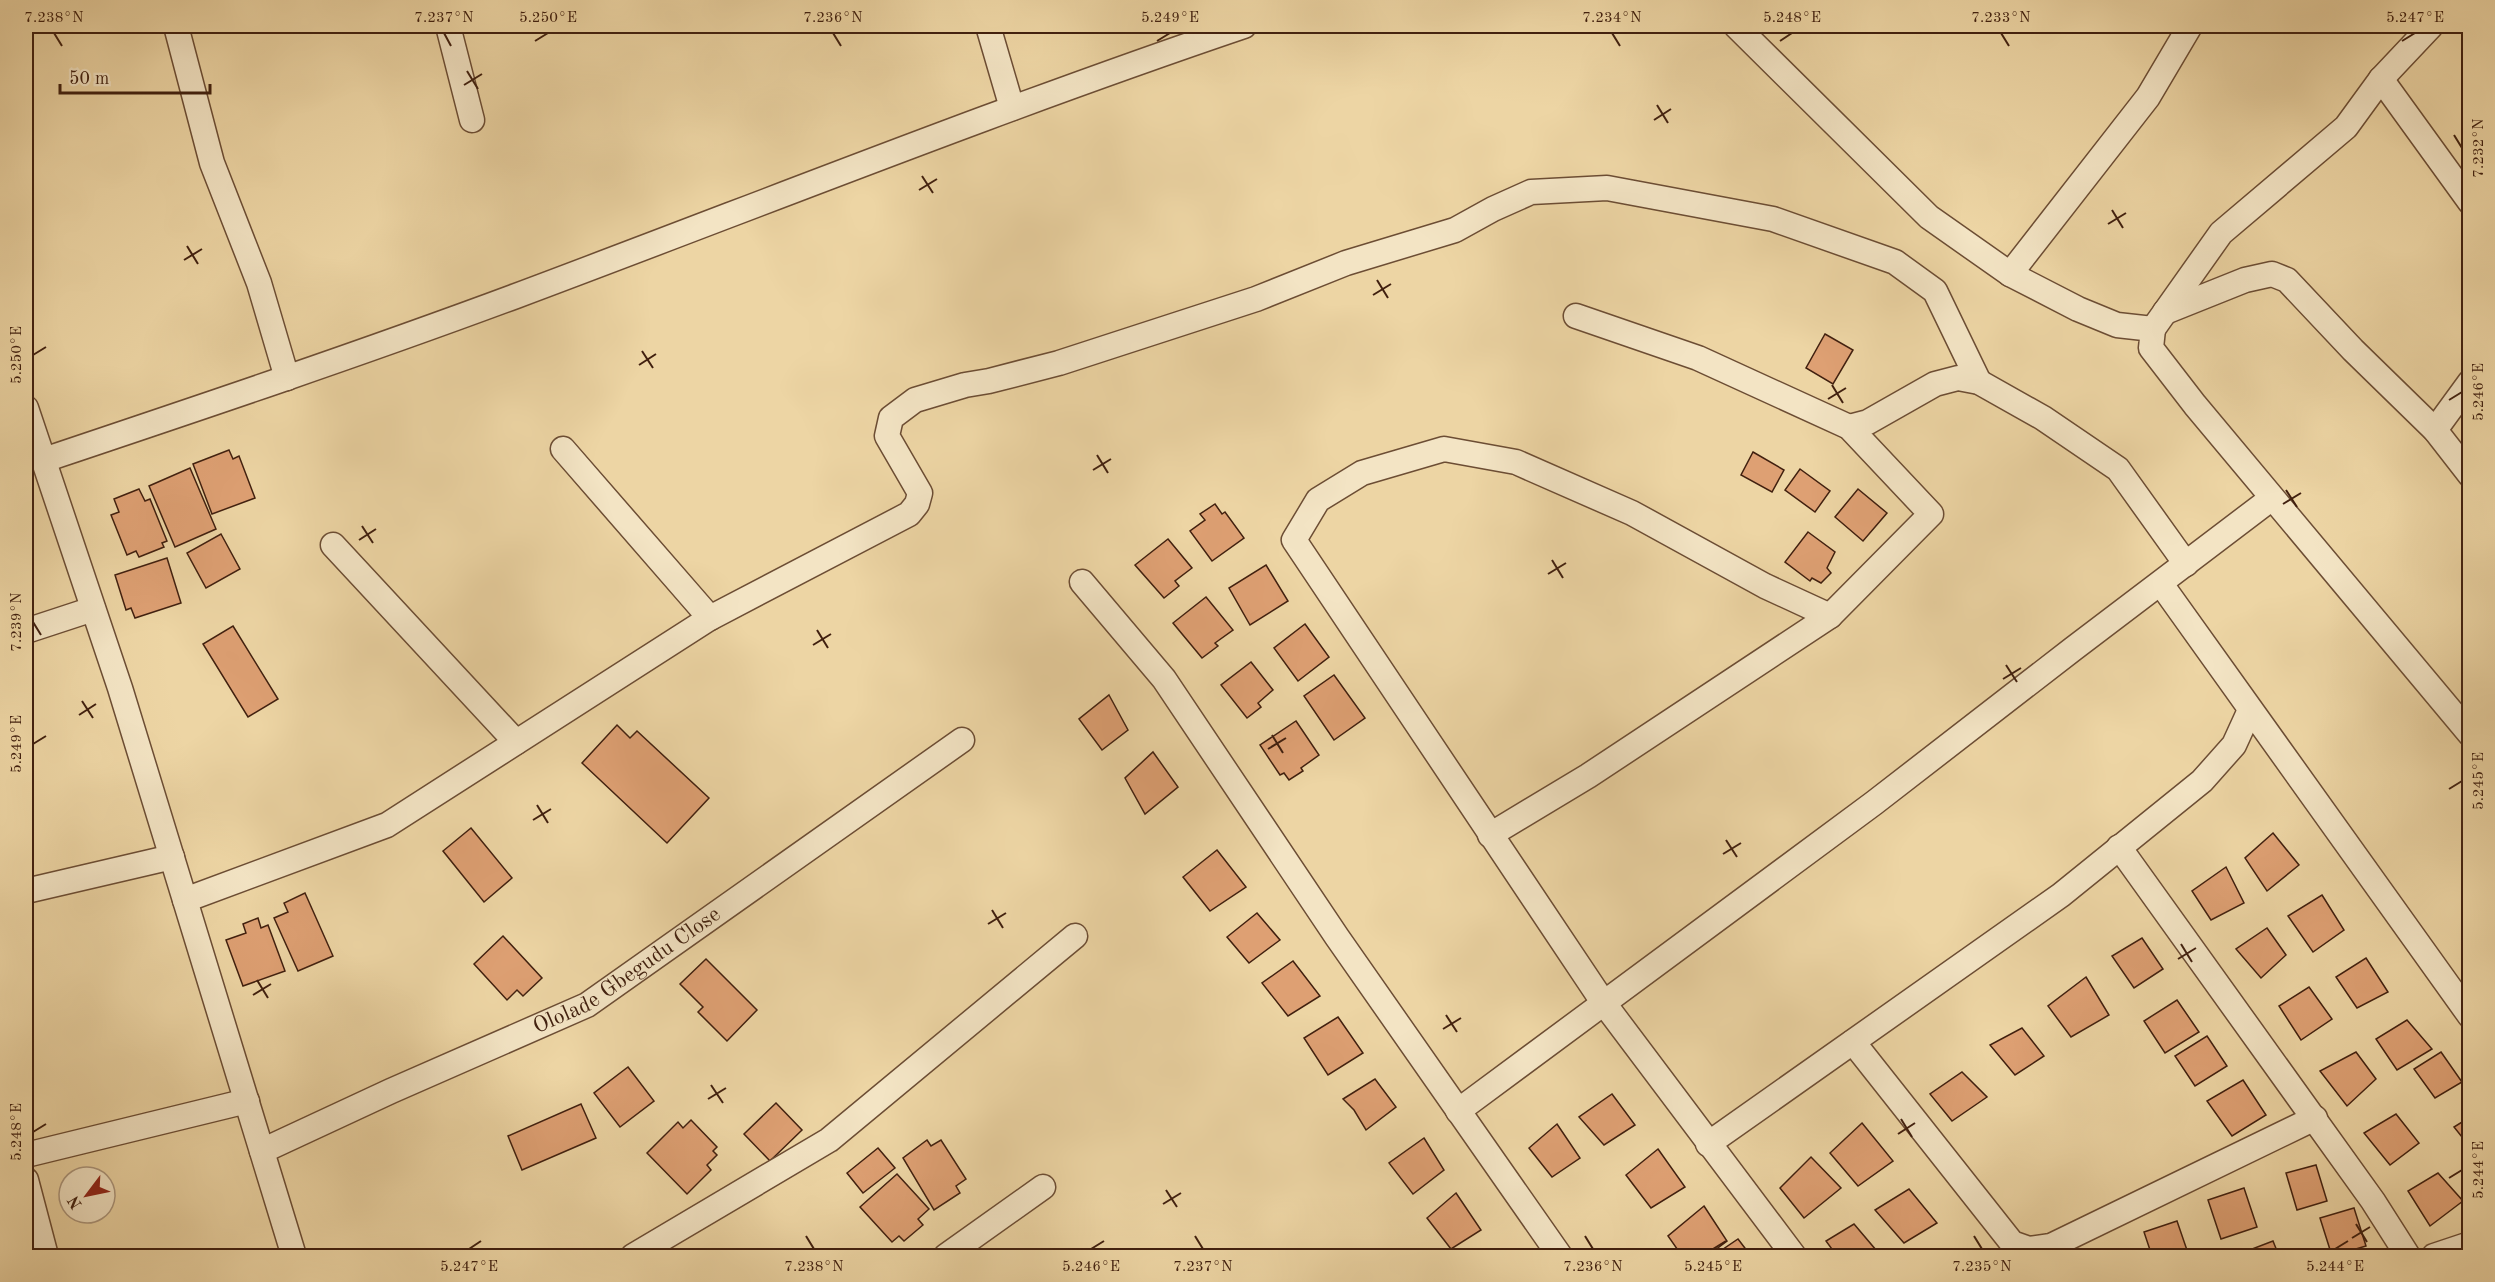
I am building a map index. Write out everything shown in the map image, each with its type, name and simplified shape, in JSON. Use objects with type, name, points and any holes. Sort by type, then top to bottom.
[{"type":"street","points":[[176,26],[212,163],[259,284],[287,378]]},
{"type":"street","points":[[448,26],[472,120]]},
{"type":"street","points":[[988,26],[1012,108]]},
{"type":"street","points":[[44,460],[287,378],[512,297],[1012,108],[1244,26]]},
{"type":"street","points":[[1736,26],[1929,217],[2010,274],[2078,309],[2116,325],[2159,320],[2245,280],[2272,274],[2287,280],[2353,350],[2435,430],[2469,475]]},
{"type":"street","points":[[2010,274],[2148,97],[2190,26]]},
{"type":"street","points":[[2431,26],[2381,79],[2346,127],[2221,233],[2159,320],[2151,348],[2272,498],[2469,734]]},
{"type":"street","points":[[2381,79],[2469,202]]},
{"type":"street","points":[[185,900],[387,825],[710,618],[909,514],[917,504],[920,493],[887,436],[891,418],[915,400],[965,385],[1059,363],[1256,299],[1346,263],[1455,230],[1492,209],[1531,192],[1607,188],[1773,219],[1895,262],[1935,291],[1979,382]]},
{"type":"street","points":[[1490,836],[1588,776],[1830,616],[1931,514],[1849,427],[1698,358],[1576,316]]},
{"type":"street","points":[[1849,427],[1868,422],[1935,384],[1958,378],[1979,382],[2043,418],[2118,469],[2186,564]]},
{"type":"street","points":[[2435,430],[2469,382]]},
{"type":"street","points":[[26,408],[172,858],[294,1257]]},
{"type":"street","points":[[563,448],[710,618]]},
{"type":"street","points":[[1794,1257],[1603,1002],[1294,540],[1318,500],[1362,473],[1444,448],[1516,462],[1632,513],[1765,586],[1830,616]]},
{"type":"street","points":[[1458,1111],[1874,803],[2272,498]]},
{"type":"street","points":[[333,545],[516,742]]},
{"type":"street","points":[[1082,582],[1164,679],[1330,927],[1560,1257]]},
{"type":"street","points":[[2161,584],[2469,1016]]},
{"type":"street","points":[[26,631],[93,609]]},
{"type":"street","points":[[1708,1144],[2061,895],[2202,781],[2234,746],[2250,710]]},
{"type":"street","name":"Ololade Gbegudu Close","points":[[262,1151],[381,1095],[587,1005],[962,740]]},
{"type":"street","points":[[2119,848],[2315,1118],[2373,1201],[2408,1257]]},
{"type":"street","points":[[26,891],[172,858]]},
{"type":"street","points":[[633,1257],[829,1140],[1075,936]]},
{"type":"street","points":[[1853,1042],[2012,1243],[2029,1249],[2052,1246],[2315,1118]]},
{"type":"street","points":[[26,1155],[247,1101]]},
{"type":"street","points":[[26,1180],[46,1257]]},
{"type":"street","points":[[946,1257],[1043,1187]]},
{"type":"street","points":[[2434,1257],[2469,1244]]},
{"type":"building","points":[[1825,334],[1853,350],[1833,384],[1806,368]]},
{"type":"building","points":[[229,450],[233,459],[239,456],[255,498],[212,514],[193,464]]},
{"type":"building","points":[[1753,452],[1784,470],[1772,492],[1741,475]]},
{"type":"building","points":[[190,468],[216,529],[175,547],[149,486]]},
{"type":"building","points":[[1800,469],[1830,491],[1815,512],[1785,490]]},
{"type":"building","points":[[139,489],[145,501],[150,499],[167,541],[162,543],[164,547],[139,557],[136,551],[127,555],[111,515],[119,512],[114,499]]},
{"type":"building","points":[[1858,489],[1887,513],[1863,541],[1835,517]]},
{"type":"building","points":[[1215,504],[1222,514],[1225,512],[1244,538],[1212,561],[1190,531],[1205,520],[1200,514]]},
{"type":"building","points":[[1808,532],[1835,552],[1827,568],[1831,573],[1821,583],[1812,578],[1810,581],[1785,562]]},
{"type":"building","points":[[221,534],[240,569],[206,588],[187,553]]},
{"type":"building","points":[[1168,539],[1192,568],[1175,581],[1179,586],[1164,598],[1135,565]]},
{"type":"building","points":[[167,558],[181,603],[135,618],[131,608],[126,610],[115,575]]},
{"type":"building","points":[[1266,565],[1288,601],[1250,625],[1229,588]]},
{"type":"building","points":[[1206,597],[1233,630],[1215,643],[1218,646],[1202,658],[1173,623]]},
{"type":"building","points":[[1305,624],[1329,657],[1298,681],[1274,648]]},
{"type":"building","points":[[233,626],[278,699],[248,717],[203,644]]},
{"type":"building","points":[[1251,662],[1273,690],[1258,703],[1261,707],[1247,718],[1221,685]]},
{"type":"building","points":[[1334,675],[1365,718],[1334,740],[1304,696]]},
{"type":"building","points":[[1109,695],[1128,730],[1102,750],[1079,719]]},
{"type":"building","points":[[1296,721],[1319,755],[1301,768],[1303,771],[1289,780],[1284,773],[1280,775],[1260,745]]},
{"type":"building","points":[[617,725],[630,738],[637,731],[709,798],[667,843],[582,763]]},
{"type":"building","points":[[1153,752],[1178,787],[1145,814],[1125,778]]},
{"type":"building","points":[[471,828],[512,878],[484,902],[443,851]]},
{"type":"building","points":[[2273,833],[2299,865],[2267,891],[2245,858]]},
{"type":"building","points":[[1217,850],[1246,887],[1210,911],[1183,877]]},
{"type":"building","points":[[2226,867],[2244,903],[2211,920],[2192,891]]},
{"type":"building","points":[[305,893],[333,956],[298,971],[274,918],[288,912],[284,903]]},
{"type":"building","points":[[2322,895],[2344,930],[2313,952],[2288,916]]},
{"type":"building","points":[[1257,913],[1280,940],[1249,963],[1227,937]]},
{"type":"building","points":[[258,918],[261,928],[268,925],[285,971],[243,986],[226,940],[246,933],[243,924]]},
{"type":"building","points":[[2267,928],[2286,955],[2261,978],[2236,949]]},
{"type":"building","points":[[503,936],[542,978],[523,996],[517,990],[507,1000],[474,964]]},
{"type":"building","points":[[2142,938],[2163,969],[2134,988],[2112,956]]},
{"type":"building","points":[[2366,958],[2388,992],[2357,1008],[2336,977]]},
{"type":"building","points":[[706,959],[757,1010],[727,1041],[698,1012],[703,1007],[680,984]]},
{"type":"building","points":[[1293,961],[1320,996],[1288,1016],[1262,983]]},
{"type":"building","points":[[2086,977],[2109,1015],[2071,1037],[2048,1006]]},
{"type":"building","points":[[2309,987],[2332,1019],[2301,1040],[2279,1006]]},
{"type":"building","points":[[2177,1000],[2199,1032],[2165,1053],[2144,1021]]},
{"type":"building","points":[[1338,1017],[1363,1053],[1328,1075],[1304,1038]]},
{"type":"building","points":[[2407,1020],[2432,1049],[2397,1070],[2376,1039]]},
{"type":"building","points":[[2022,1028],[2044,1056],[2015,1075],[1990,1045]]},
{"type":"building","points":[[2207,1036],[2227,1066],[2195,1086],[2175,1056]]},
{"type":"building","points":[[2356,1052],[2376,1079],[2347,1106],[2320,1071]]},
{"type":"building","points":[[2441,1052],[2462,1082],[2435,1098],[2414,1069]]},
{"type":"building","points":[[628,1067],[654,1101],[620,1127],[594,1093]]},
{"type":"building","points":[[1962,1072],[1987,1097],[1952,1121],[1930,1094]]},
{"type":"building","points":[[1375,1079],[1396,1107],[1366,1130],[1354,1110],[1343,1099]]},
{"type":"building","points":[[2243,1080],[2266,1115],[2232,1136],[2207,1101]]},
{"type":"building","points":[[1612,1094],[1635,1125],[1604,1145],[1579,1117]]},
{"type":"building","points":[[776,1103],[802,1130],[770,1161],[744,1134]]},
{"type":"building","points":[[581,1104],[596,1138],[522,1170],[508,1136]]},
{"type":"building","points":[[2396,1114],[2419,1143],[2390,1165],[2364,1133]]},
{"type":"building","points":[[2470,1117],[2470,1147],[2454,1127]]},
{"type":"building","points":[[691,1120],[717,1147],[713,1151],[717,1155],[707,1165],[711,1170],[687,1194],[647,1153],[678,1122],[683,1128]]},
{"type":"building","points":[[1862,1123],[1893,1161],[1858,1186],[1830,1153]]},
{"type":"building","points":[[1557,1124],[1580,1158],[1552,1177],[1529,1148]]},
{"type":"building","points":[[1424,1138],[1444,1170],[1413,1194],[1389,1163]]},
{"type":"building","points":[[927,1140],[931,1146],[941,1140],[966,1179],[956,1186],[960,1193],[934,1210],[903,1158]]},
{"type":"building","points":[[878,1148],[895,1168],[863,1193],[847,1173]]},
{"type":"building","points":[[1658,1149],[1685,1187],[1651,1208],[1626,1175]]},
{"type":"building","points":[[1811,1157],[1841,1188],[1804,1218],[1780,1188]]},
{"type":"building","points":[[2316,1165],[2327,1201],[2297,1210],[2286,1173]]},
{"type":"building","points":[[2438,1173],[2463,1201],[2430,1226],[2408,1191]]},
{"type":"building","points":[[897,1174],[929,1209],[918,1219],[923,1225],[904,1241],[899,1236],[892,1242],[860,1207]]},
{"type":"building","points":[[2244,1188],[2257,1227],[2221,1239],[2208,1200]]},
{"type":"building","points":[[1909,1189],[1937,1223],[1904,1243],[1875,1210]]},
{"type":"building","points":[[1456,1193],[1481,1230],[1451,1249],[1427,1218]]},
{"type":"building","points":[[1704,1206],[1727,1241],[1707,1256],[1682,1256],[1668,1236]]},
{"type":"building","points":[[2354,1208],[2366,1246],[2332,1256],[2320,1218]]},
{"type":"building","points":[[2177,1221],[2189,1256],[2152,1256],[2144,1232]]},
{"type":"building","points":[[1854,1224],[1876,1250],[1868,1256],[1837,1256],[1826,1241]]},
{"type":"building","points":[[1738,1239],[1751,1256],[1713,1256]]},
{"type":"building","points":[[2273,1241],[2279,1256],[2239,1256],[2239,1254]]}]
